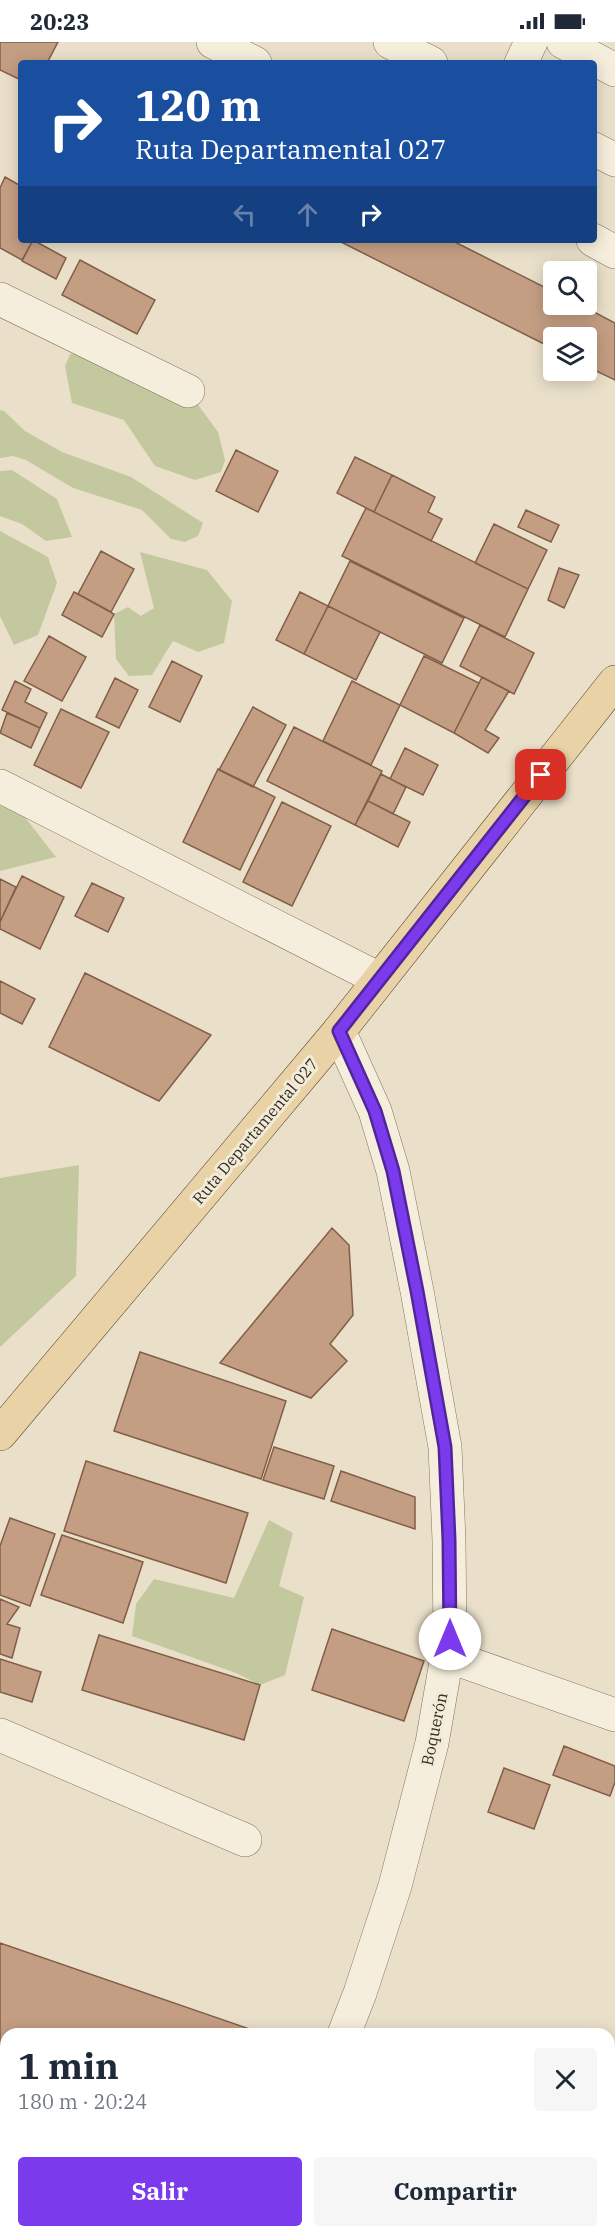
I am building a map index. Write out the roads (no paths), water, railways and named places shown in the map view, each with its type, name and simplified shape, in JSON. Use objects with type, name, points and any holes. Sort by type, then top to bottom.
[{"type":"main road","name":"Ruta Departamental 027","points":[[0,1434],[339,1031],[615,682]]},
{"type":"street","points":[[213,42],[249,60]]},
{"type":"street","points":[[390,42],[424,60]]},
{"type":"street","points":[[522,60],[531,42]]},
{"type":"street","points":[[563,42],[596,60]]},
{"type":"street","points":[[597,60],[615,70]]},
{"type":"street","points":[[597,151],[615,160]]},
{"type":"street","points":[[597,242],[615,252]]},
{"type":"street","points":[[0,300],[188,391]]},
{"type":"street","points":[[0,786],[379,978]]},
{"type":"street","name":"Boquerón","points":[[339,1031],[375,1111],[393,1171],[445,1447],[449,1540],[448,1656],[432,1743],[395,1886],[346,2028]]},
{"type":"street","points":[[448,1656],[615,1715]]},
{"type":"street","points":[[0,1735],[245,1840]]}]
